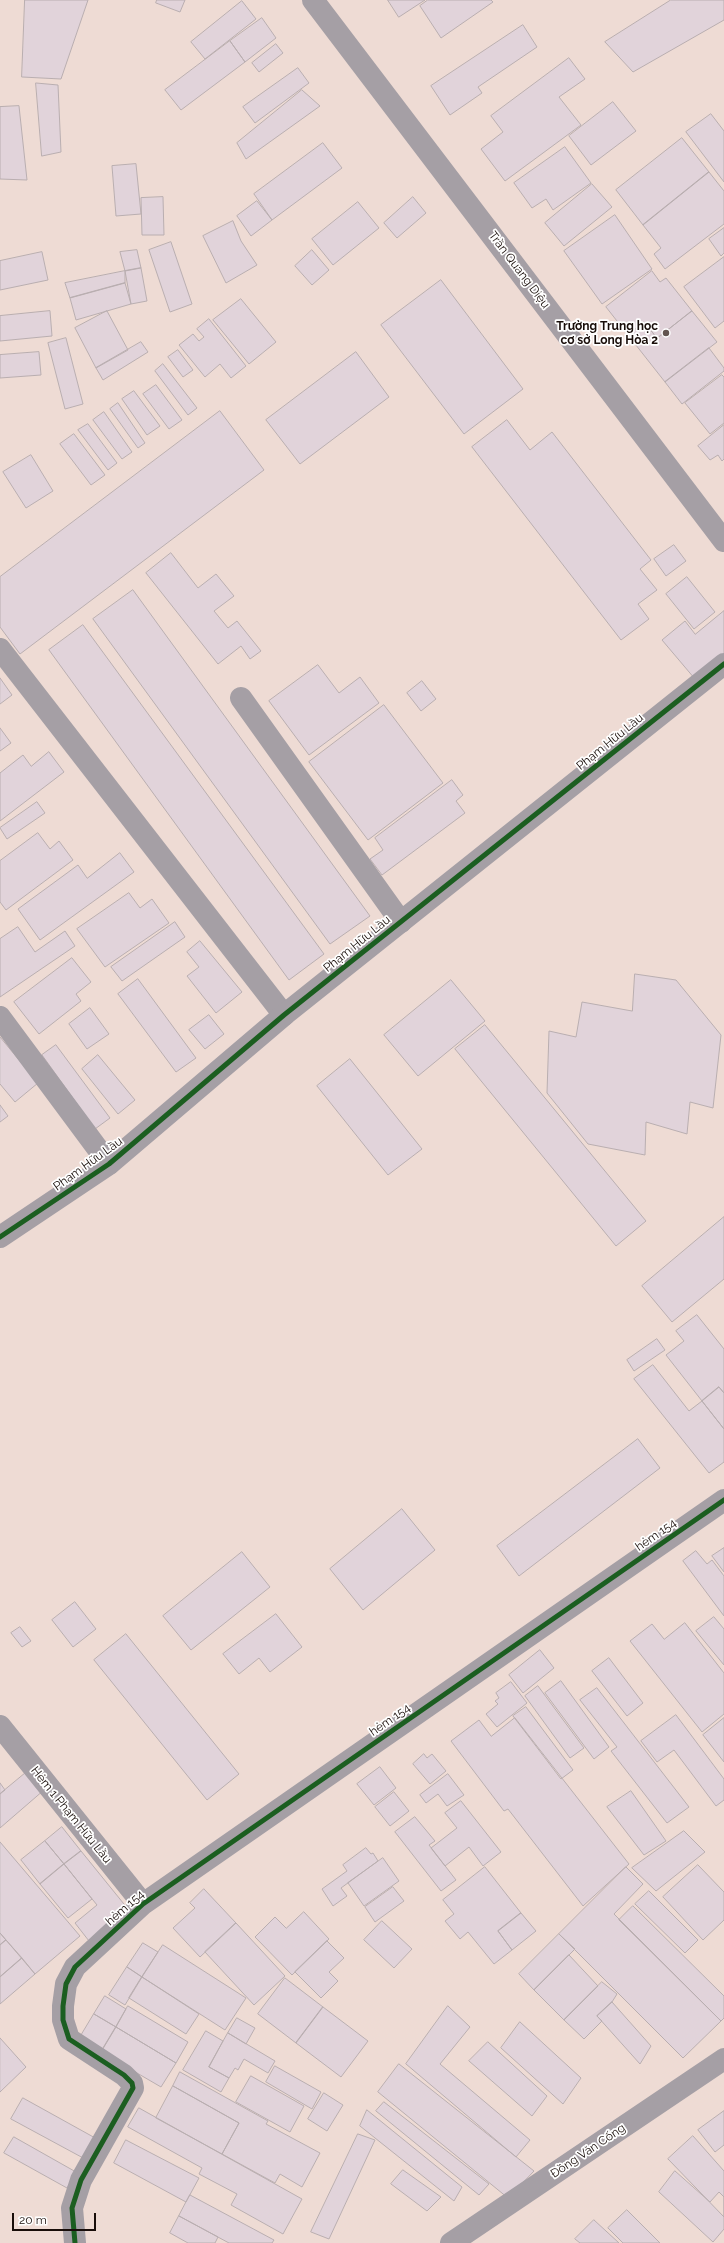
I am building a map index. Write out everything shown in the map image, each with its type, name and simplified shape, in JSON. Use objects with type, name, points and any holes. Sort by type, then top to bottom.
[{"type":"street","name":"Trần Quang Diệu","points":[[320,3],[724,541]]},
{"type":"street","points":[[0,649],[284,1015]]},
{"type":"street","name":"Phạm Hữu Lầu","points":[[0,1236],[109,1164],[284,1015],[724,664]]},
{"type":"street","points":[[241,698],[401,922]]},
{"type":"street","points":[[0,1017],[109,1164]]},
{"type":"street","name":"hẻm 154","points":[[74,2243],[72,2208],[81,2180],[133,2088],[132,2083],[124,2075],[73,2044],[66,2034],[63,2006],[66,1984],[75,1967],[143,1904],[724,1500]]},
{"type":"street","name":"Hẻm 1 Phạm Hữu Lầu","points":[[0,1726],[143,1904]]},
{"type":"street","name":"Đồng Văn Cống","points":[[451,2243],[724,2059]]},
{"type":"building","points":[[25,0],[88,0],[61,79],[22,77]]},
{"type":"building","points":[[157,0],[185,0],[180,12],[156,3]]},
{"type":"building","points":[[388,0],[425,0],[399,17]]},
{"type":"building","points":[[428,0],[491,0],[493,2],[441,38],[420,6]]},
{"type":"building","points":[[671,0],[724,0],[724,20],[633,72],[605,42]]},
{"type":"building","points":[[242,1],[256,19],[205,59],[191,42]]},
{"type":"building","points":[[262,18],[276,38],[245,62],[230,41]]},
{"type":"building","points":[[523,25],[537,47],[478,87],[482,93],[450,115],[431,86]]},
{"type":"building","points":[[230,41],[245,62],[181,110],[165,90]]},
{"type":"building","points":[[276,44],[283,53],[259,72],[252,63]]},
{"type":"building","points":[[569,58],[585,79],[559,97],[581,125],[505,181],[481,149],[503,132],[491,116]]},
{"type":"building","points":[[298,68],[309,83],[255,123],[243,107]]},
{"type":"building","points":[[36,83],[58,85],[61,152],[42,156]]},
{"type":"building","points":[[302,90],[320,106],[246,159],[237,143]]},
{"type":"building","points":[[613,102],[636,131],[591,165],[569,136]]},
{"type":"building","points":[[19,106],[27,180],[0,179],[0,107]]},
{"type":"building","points":[[711,114],[724,131],[724,182],[686,132]]},
{"type":"building","points":[[682,138],[709,172],[643,225],[616,190]]},
{"type":"building","points":[[323,143],[342,168],[272,220],[254,194]]},
{"type":"building","points":[[565,147],[591,183],[553,210],[546,199],[532,208],[514,183]]},
{"type":"building","points":[[136,164],[141,214],[116,216],[112,166]]},
{"type":"building","points":[[709,172],[724,191],[724,224],[665,269],[654,254],[661,248],[643,225]]},
{"type":"building","points":[[592,184],[612,207],[564,246],[545,223]]},
{"type":"building","points":[[163,197],[164,235],[142,235],[141,198]]},
{"type":"building","points":[[413,197],[426,213],[397,238],[384,223]]},
{"type":"building","points":[[257,201],[272,220],[251,236],[237,216]]},
{"type":"building","points":[[358,202],[379,228],[333,265],[312,239]]},
{"type":"building","points":[[615,215],[652,269],[602,304],[564,251]]},
{"type":"building","points":[[233,221],[241,241],[257,265],[226,283],[203,236]]},
{"type":"building","points":[[724,228],[724,253],[721,256],[709,239]]},
{"type":"building","points":[[171,242],[192,304],[170,312],[149,250]]},
{"type":"building","points":[[137,250],[141,268],[125,271],[120,252]]},
{"type":"building","points":[[312,250],[329,270],[312,285],[295,266]]},
{"type":"building","points":[[42,252],[48,280],[0,290],[0,261]]},
{"type":"building","points":[[724,257],[724,321],[715,328],[684,287]]},
{"type":"building","points":[[141,268],[147,301],[131,304],[125,271]]},
{"type":"building","points":[[125,271],[125,283],[70,298],[65,283]]},
{"type":"building","points":[[652,271],[660,282],[666,278],[692,311],[657,338],[644,322],[628,335],[606,307]]},
{"type":"building","points":[[441,280],[523,389],[464,434],[381,325]]},
{"type":"building","points":[[125,283],[131,304],[76,320],[70,298]]},
{"type":"building","points":[[241,299],[276,342],[249,364],[213,320]]},
{"type":"building","points":[[50,311],[52,336],[0,341],[0,316]]},
{"type":"building","points":[[107,311],[128,350],[96,368],[75,328]]},
{"type":"building","points":[[692,311],[717,342],[665,382],[628,335],[644,322],[657,338]]},
{"type":"building","points":[[209,319],[246,366],[231,378],[220,364],[205,377],[179,345],[193,334],[199,341],[204,337],[197,329]]},
{"type":"building","points":[[66,338],[83,404],[65,409],[48,343]]},
{"type":"building","points":[[141,342],[148,352],[103,380],[96,368]]},
{"type":"building","points":[[709,348],[724,368],[724,371],[682,404],[665,382]]},
{"type":"building","points":[[178,350],[193,370],[183,377],[168,357]]},
{"type":"building","points":[[39,352],[41,375],[0,378],[0,355]]},
{"type":"building","points":[[356,352],[389,397],[300,464],[266,420]]},
{"type":"building","points":[[163,364],[197,408],[188,415],[155,371]]},
{"type":"building","points":[[722,375],[724,377],[724,423],[710,434],[685,403]]},
{"type":"building","points":[[156,385],[182,420],[169,429],[143,394]]},
{"type":"building","points":[[134,391],[160,426],[147,435],[122,399]]},
{"type":"building","points":[[118,403],[145,443],[138,448],[110,409]]},
{"type":"building","points":[[220,411],[264,470],[20,654],[0,627],[0,577]]},
{"type":"building","points":[[104,412],[132,452],[122,459],[93,420]]},
{"type":"building","points":[[507,420],[530,450],[552,432],[651,560],[640,569],[657,590],[638,604],[649,619],[621,640],[472,447]]},
{"type":"building","points":[[88,424],[117,463],[108,470],[78,430]]},
{"type":"building","points":[[724,425],[724,459],[722,461],[718,455],[710,460],[698,446]]},
{"type":"building","points":[[74,434],[105,475],[91,485],[60,444]]},
{"type":"building","points":[[31,455],[53,491],[26,508],[3,472]]},
{"type":"building","points":[[674,545],[686,561],[666,576],[654,559]]},
{"type":"building","points":[[171,553],[198,588],[216,574],[234,596],[214,611],[228,628],[237,621],[261,651],[250,659],[241,646],[218,664],[146,573]]},
{"type":"building","points":[[687,577],[715,612],[694,629],[666,594]]},
{"type":"building","points":[[133,590],[370,916],[330,944],[93,619]]},
{"type":"building","points":[[724,611],[724,655],[695,679],[662,640],[685,621],[695,634]]},
{"type":"building","points":[[83,625],[324,954],[289,980],[49,650]]},
{"type":"building","points":[[318,665],[339,693],[360,677],[379,703],[309,755],[269,701]]},
{"type":"building","points":[[0,678],[12,695],[0,704]]},
{"type":"building","points":[[422,681],[436,699],[421,711],[407,693]]},
{"type":"building","points":[[384,705],[443,783],[368,840],[309,762]]},
{"type":"building","points":[[0,728],[11,743],[0,751]]},
{"type":"building","points":[[49,752],[64,772],[0,821],[0,773],[23,755],[31,766]]},
{"type":"building","points":[[452,780],[463,795],[456,801],[465,813],[382,875],[370,859],[383,850],[375,838]]},
{"type":"building","points":[[37,802],[45,813],[7,839],[0,828]]},
{"type":"building","points":[[38,833],[50,849],[59,841],[73,860],[6,910],[0,902],[0,861]]},
{"type":"building","points":[[120,853],[134,872],[40,940],[18,909],[78,865],[87,878]]},
{"type":"building","points":[[129,893],[140,908],[152,899],[169,923],[105,967],[77,929]]},
{"type":"building","points":[[175,922],[185,937],[122,981],[111,967]]},
{"type":"building","points":[[18,927],[35,952],[65,931],[75,946],[0,997],[0,939]]},
{"type":"building","points":[[200,941],[242,992],[216,1013],[187,976],[199,967],[187,952]]},
{"type":"building","points":[[72,958],[91,982],[76,994],[81,1001],[39,1034],[14,1002]]},
{"type":"building","points":[[635,974],[676,980],[721,1035],[713,1108],[690,1102],[687,1134],[646,1122],[645,1155],[588,1144],[547,1093],[549,1031],[576,1037],[582,1002],[632,1011]]},
{"type":"building","points":[[138,979],[196,1058],[176,1072],[118,994]]},
{"type":"building","points":[[451,980],[485,1021],[418,1076],[384,1035]]},
{"type":"building","points":[[90,1008],[109,1034],[87,1049],[69,1024]]},
{"type":"building","points":[[209,1015],[224,1034],[205,1049],[189,1030]]},
{"type":"building","points":[[485,1025],[646,1221],[616,1246],[455,1049]]},
{"type":"building","points":[[0,1037],[38,1083],[15,1102],[0,1084]]},
{"type":"building","points":[[56,1045],[110,1118],[95,1129],[42,1055]]},
{"type":"building","points":[[98,1055],[135,1100],[118,1114],[82,1069]]},
{"type":"building","points":[[350,1059],[422,1149],[388,1175],[317,1086]]},
{"type":"building","points":[[0,1105],[8,1116],[0,1122]]},
{"type":"building","points":[[724,1217],[724,1279],[672,1322],[642,1286]]},
{"type":"building","points":[[697,1315],[724,1349],[724,1393],[719,1387],[702,1401],[666,1355],[684,1341],[676,1331]]},
{"type":"building","points":[[657,1339],[665,1350],[634,1371],[627,1360]]},
{"type":"building","points":[[653,1365],[689,1411],[702,1401],[724,1429],[724,1462],[709,1473],[634,1379]]},
{"type":"building","points":[[719,1387],[724,1393],[724,1429],[702,1401]]},
{"type":"building","points":[[638,1439],[660,1468],[519,1576],[497,1546]]},
{"type":"building","points":[[402,1509],[435,1550],[363,1610],[330,1569]]},
{"type":"building","points":[[724,1548],[724,1572],[712,1556]]},
{"type":"building","points":[[696,1551],[707,1564],[712,1560],[724,1576],[724,1616],[683,1561]]},
{"type":"building","points":[[242,1552],[270,1587],[191,1650],[163,1616]]},
{"type":"building","points":[[75,1602],[96,1629],[73,1647],[52,1620]]},
{"type":"building","points":[[276,1614],[302,1647],[270,1672],[259,1658],[239,1674],[223,1654]]},
{"type":"building","points":[[714,1617],[724,1629],[724,1665],[696,1631]]},
{"type":"building","points":[[685,1623],[724,1673],[724,1714],[702,1732],[630,1641],[652,1624],[664,1639]]},
{"type":"building","points":[[20,1627],[31,1641],[22,1647],[11,1633]]},
{"type":"building","points":[[126,1634],[239,1774],[207,1800],[94,1660]]},
{"type":"building","points":[[540,1650],[554,1668],[523,1693],[509,1675]]},
{"type":"building","points":[[609,1658],[643,1703],[627,1716],[592,1671]]},
{"type":"building","points":[[561,1681],[609,1747],[594,1759],[545,1693]]},
{"type":"building","points":[[511,1682],[527,1703],[497,1727],[486,1714],[498,1704],[495,1701],[499,1698],[496,1693]]},
{"type":"building","points":[[538,1686],[584,1748],[570,1758],[525,1696]]},
{"type":"building","points":[[597,1688],[689,1807],[667,1823],[611,1751],[617,1747],[580,1700]]},
{"type":"building","points":[[526,1707],[573,1770],[561,1779],[513,1716]]},
{"type":"building","points":[[676,1715],[724,1779],[724,1800],[716,1806],[674,1750],[657,1762],[641,1741]]},
{"type":"building","points":[[515,1718],[629,1864],[583,1906],[508,1809],[504,1811],[451,1741],[479,1720],[491,1736]]},
{"type":"building","points":[[724,1718],[724,1762],[703,1735]]},
{"type":"building","points":[[424,1754],[427,1758],[432,1754],[446,1771],[430,1784],[413,1764]]},
{"type":"building","points":[[380,1767],[396,1788],[374,1805],[357,1784]]},
{"type":"building","points":[[28,1771],[44,1790],[0,1828],[0,1794]]},
{"type":"building","points":[[448,1774],[464,1795],[447,1806],[438,1794],[426,1803],[420,1795]]},
{"type":"building","points":[[0,1783],[5,1790],[0,1794]]},
{"type":"building","points":[[631,1791],[666,1841],[644,1855],[607,1807]]},
{"type":"building","points":[[394,1792],[409,1811],[390,1826],[375,1807]]},
{"type":"building","points":[[461,1801],[501,1852],[483,1866],[469,1847],[445,1866],[431,1848],[457,1828],[445,1813]]},
{"type":"building","points":[[415,1817],[435,1841],[429,1845],[456,1880],[441,1891],[395,1832]]},
{"type":"building","points":[[62,1827],[81,1851],[64,1864],[45,1841]]},
{"type":"building","points":[[684,1831],[705,1852],[656,1891],[632,1868]]},
{"type":"building","points":[[45,1841],[64,1864],[40,1884],[21,1860]]},
{"type":"building","points":[[0,1842],[80,1936],[35,1974],[0,1933]]},
{"type":"building","points":[[366,1848],[371,1854],[373,1853],[378,1861],[341,1888],[347,1896],[333,1906],[322,1889],[347,1871],[343,1865]]},
{"type":"building","points":[[81,1851],[128,1909],[89,1941],[75,1923],[97,1905],[64,1864]]},
{"type":"building","points":[[383,1858],[399,1881],[364,1906],[348,1883]]},
{"type":"building","points":[[64,1864],[92,1899],[68,1918],[40,1884]]},
{"type":"building","points":[[698,1865],[724,1892],[724,1920],[703,1940],[663,1897]]},
{"type":"building","points":[[485,1867],[521,1913],[498,1931],[512,1950],[494,1964],[468,1932],[460,1939],[445,1921],[454,1914],[443,1900]]},
{"type":"building","points":[[626,1867],[643,1884],[614,1914],[721,2021],[683,2058],[559,1934]]},
{"type":"building","points":[[393,1887],[404,1901],[375,1922],[365,1907]]},
{"type":"building","points":[[204,1889],[236,1923],[200,1957],[173,1928],[195,1908],[190,1903]]},
{"type":"building","points":[[649,1891],[698,1940],[685,1953],[635,1904]]},
{"type":"building","points":[[633,1906],[724,1996],[724,2018],[721,2021],[619,1920]]},
{"type":"building","points":[[304,1912],[329,1939],[292,1975],[255,1937],[275,1917],[286,1928]]},
{"type":"building","points":[[521,1913],[536,1931],[512,1950],[498,1931]]},
{"type":"building","points":[[382,1921],[412,1949],[394,1968],[364,1940]]},
{"type":"building","points":[[236,1923],[285,1976],[254,2005],[205,1952]]},
{"type":"building","points":[[0,1933],[6,1940],[0,1945]]},
{"type":"building","points":[[559,1934],[575,1949],[534,1990],[519,1974]]},
{"type":"building","points":[[6,1940],[22,1958],[0,1977],[0,1945]]},
{"type":"building","points":[[327,1941],[344,1958],[329,1972],[338,1981],[321,1998],[295,1972]]},
{"type":"building","points":[[143,1943],[158,1952],[142,1977],[127,1967]]},
{"type":"building","points":[[163,1945],[246,1998],[225,2030],[142,1977]]},
{"type":"building","points":[[569,1955],[598,1986],[564,2020],[534,1990]]},
{"type":"building","points":[[22,1958],[35,1974],[0,2004],[0,1977]]},
{"type":"building","points":[[127,1967],[142,1977],[125,2005],[109,1995]]},
{"type":"building","points":[[142,1977],[199,2014],[186,2034],[129,1998]]},
{"type":"building","points":[[285,1978],[323,2007],[296,2043],[258,2014]]},
{"type":"building","points":[[602,1982],[617,1994],[612,2002],[597,2016],[602,2021],[584,2039],[564,2020]]},
{"type":"building","points":[[105,1996],[126,2009],[116,2027],[94,2014]]},
{"type":"building","points":[[612,2002],[651,2046],[640,2064],[597,2016]]},
{"type":"building","points":[[128,2006],[188,2042],[176,2063],[116,2027]]},
{"type":"building","points":[[448,2006],[470,2027],[440,2064],[530,2140],[516,2157],[406,2064]]},
{"type":"building","points":[[323,2007],[368,2041],[341,2077],[296,2043]]},
{"type":"building","points":[[94,2014],[116,2027],[101,2052],[79,2039]]},
{"type":"building","points":[[237,2018],[255,2028],[246,2044],[228,2033]]},
{"type":"building","points":[[520,2022],[581,2078],[563,2104],[501,2048]]},
{"type":"building","points":[[116,2027],[176,2063],[161,2087],[101,2052]]},
{"type":"building","points":[[206,2031],[223,2041],[209,2067],[229,2078],[221,2092],[183,2070]]},
{"type":"building","points":[[228,2033],[275,2061],[268,2073],[244,2059],[238,2070],[235,2068],[229,2078],[209,2067]]},
{"type":"building","points":[[0,2038],[26,2067],[0,2092]]},
{"type":"building","points":[[488,2042],[547,2096],[532,2116],[469,2061]]},
{"type":"building","points":[[399,2064],[534,2171],[508,2198],[378,2092]]},
{"type":"building","points":[[275,2066],[321,2092],[312,2109],[266,2082]]},
{"type":"building","points":[[180,2072],[268,2121],[266,2124],[320,2153],[302,2187],[280,2174],[275,2183],[222,2154],[239,2123],[173,2086]]},
{"type":"building","points":[[251,2076],[304,2106],[290,2132],[236,2102]]},
{"type":"building","points":[[173,2086],[239,2123],[222,2154],[156,2118]]},
{"type":"building","points":[[324,2093],[343,2105],[327,2131],[308,2119]]},
{"type":"building","points":[[23,2098],[97,2139],[85,2159],[11,2119]]},
{"type":"building","points":[[384,2102],[489,2184],[479,2195],[376,2111]]},
{"type":"building","points":[[139,2108],[302,2199],[283,2234],[231,2205],[237,2194],[199,2174],[202,2168],[128,2127]]},
{"type":"building","points":[[367,2110],[462,2187],[454,2201],[360,2126]]},
{"type":"building","points":[[724,2111],[724,2145],[715,2152],[698,2130]]},
{"type":"building","points":[[358,2134],[375,2140],[329,2239],[311,2232]]},
{"type":"building","points":[[693,2136],[724,2171],[724,2217],[668,2159]]},
{"type":"building","points":[[14,2137],[76,2172],[67,2188],[4,2153]]},
{"type":"building","points":[[126,2140],[199,2178],[186,2202],[114,2163]]},
{"type":"building","points":[[403,2170],[441,2197],[427,2211],[391,2184]]},
{"type":"building","points":[[675,2171],[710,2202],[719,2192],[724,2197],[724,2229],[713,2242],[659,2192]]},
{"type":"building","points":[[190,2195],[274,2240],[272,2243],[229,2243],[179,2216]]},
{"type":"building","points":[[627,2210],[660,2243],[623,2243],[608,2228]]},
{"type":"building","points":[[179,2216],[218,2237],[215,2243],[188,2243],[170,2233]]},
{"type":"building","points":[[594,2220],[619,2243],[580,2243],[575,2239]]},
{"type":"cycle path","points":[[0,1237],[109,1164],[284,1015],[724,664]]},
{"type":"cycle path","points":[[75,2243],[72,2208],[81,2180],[133,2088],[132,2083],[124,2075],[69,2039],[63,2020],[63,2006],[66,1984],[75,1967],[143,1904],[724,1500]]},
{"type":"place","name":"Trường Trung học cơ sở Long Hòa 2","points":[[666,333]]}]
